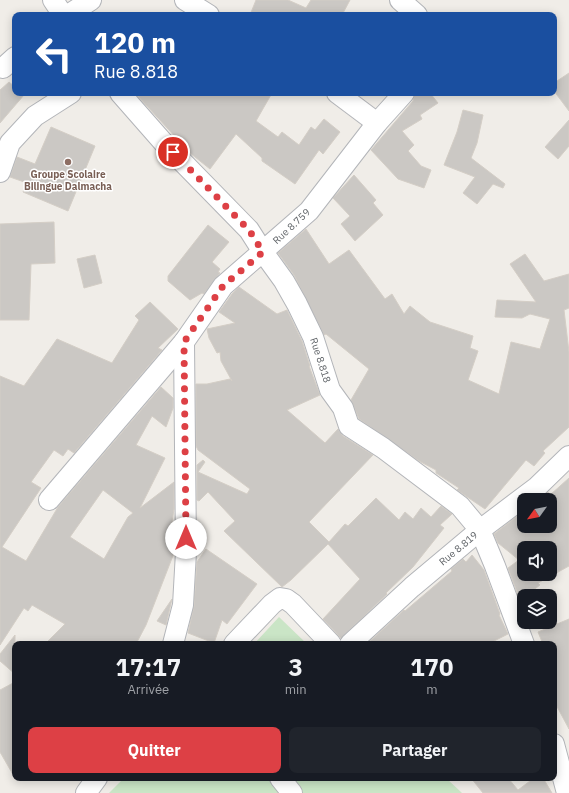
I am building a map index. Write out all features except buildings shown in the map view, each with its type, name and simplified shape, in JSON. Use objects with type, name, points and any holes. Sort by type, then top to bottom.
[{"type":"street","points":[[53,0],[61,12]]},
{"type":"street","points":[[73,12],[91,0]]},
{"type":"street","points":[[185,0],[204,12]]},
{"type":"street","points":[[400,0],[414,12]]},
{"type":"street","points":[[0,172],[10,144],[35,116],[66,96]]},
{"type":"street","name":"Rue 8.818","points":[[123,96],[163,142],[249,230],[284,281],[297,304],[313,337],[330,390],[343,408],[350,426],[383,448],[460,506],[480,530],[523,641]]},
{"type":"street","points":[[341,96],[377,123]]},
{"type":"street","name":"Rue 8.759","points":[[49,500],[184,342],[223,286],[310,211],[377,123],[401,96]]},
{"type":"street","points":[[174,641],[183,605],[186,552],[184,342]]},
{"type":"street","name":"Rue 8.819","points":[[353,641],[412,587],[480,530],[537,487],[569,456]]},
{"type":"street","points":[[237,641],[272,604],[280,598],[286,599],[293,604],[328,641]]},
{"type":"street","points":[[557,755],[567,793]]},
{"type":"street","points":[[282,781],[292,793]]},
{"type":"green space","points":[[279,617],[304,641],[257,641]]},
{"type":"green space","points":[[121,781],[449,781],[462,793],[109,793]]},
{"type":"place","name":"Groupe Scolaire Bilingue Dalmacha","points":[[68,162]]},
{"type":"route","points":[[173,152],[249,230],[263,252],[223,286],[184,342],[186,538]]}]
